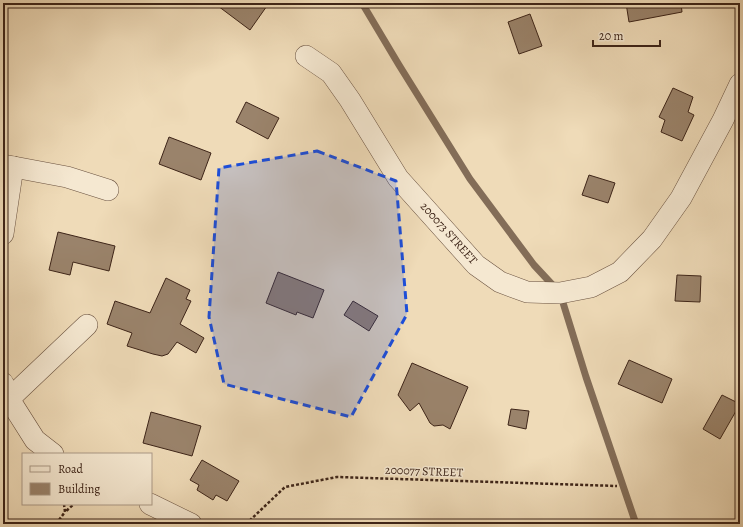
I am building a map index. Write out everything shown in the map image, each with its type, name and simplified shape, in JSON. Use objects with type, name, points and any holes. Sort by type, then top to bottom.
[{"type":"street","name":"200073 STREET","points":[[306,56],[331,73],[350,100],[398,178],[476,265],[500,282],[527,292],[560,293],[591,287],[620,272],[652,239],[681,198],[723,120],[740,84]]},
{"type":"street","points":[[3,234],[8,166],[67,177],[108,190]]},
{"type":"street","points":[[52,453],[35,440],[22,421],[6,391],[87,325]]},
{"type":"street","points":[[152,505],[192,524]]},
{"type":"path","name":"200077 STREET","points":[[246,524],[285,487],[336,476],[617,486]]},
{"type":"path","points":[[64,505],[65,512]]},
{"type":"path","points":[[56,524],[65,512],[73,505]]},
{"type":"highlighted area","points":[[317,151],[396,181],[407,314],[351,417],[224,384],[209,317],[219,168]]},
{"type":"building","points":[[214,3],[269,3],[250,30]]},
{"type":"building","points":[[626,3],[681,3],[682,12],[629,22]]},
{"type":"building","points":[[530,14],[542,46],[519,54],[508,22]]},
{"type":"building","points":[[673,88],[693,97],[688,112],[694,115],[682,141],[661,132],[665,120],[659,117]]},
{"type":"building","points":[[246,102],[279,118],[268,139],[236,122]]},
{"type":"building","points":[[169,137],[211,153],[201,180],[159,164]]},
{"type":"building","points":[[589,175],[615,183],[608,203],[582,195]]},
{"type":"building","points":[[58,232],[115,246],[109,271],[73,262],[70,275],[49,270]]},
{"type":"building","points":[[278,272],[324,290],[313,318],[297,312],[296,315],[266,303]]},
{"type":"building","points":[[677,275],[701,276],[700,302],[675,301]]},
{"type":"building","points":[[166,278],[190,290],[186,299],[191,301],[180,324],[204,338],[196,353],[177,342],[168,354],[162,356],[127,346],[132,333],[107,324],[115,301],[150,313]]},
{"type":"building","points":[[353,301],[378,316],[369,331],[344,315]]},
{"type":"building","points":[[629,360],[672,379],[662,403],[618,384]]},
{"type":"building","points":[[412,363],[468,387],[450,429],[443,425],[434,426],[430,423],[419,403],[410,411],[398,395]]},
{"type":"building","points":[[722,395],[740,404],[720,439],[703,429]]},
{"type":"building","points":[[511,409],[529,411],[526,429],[508,425]]},
{"type":"building","points":[[151,412],[201,426],[192,456],[143,443]]},
{"type":"building","points":[[202,460],[239,481],[227,501],[216,495],[213,500],[197,490],[199,485],[190,480]]},
{"type":"waterway","points":[[362,3],[470,179],[534,265],[560,293],[586,377],[636,524]]}]
